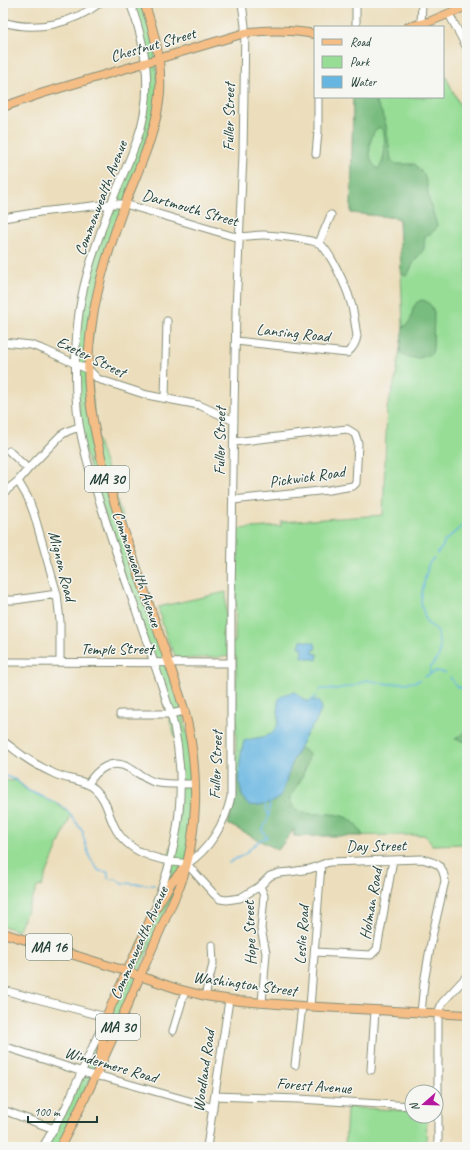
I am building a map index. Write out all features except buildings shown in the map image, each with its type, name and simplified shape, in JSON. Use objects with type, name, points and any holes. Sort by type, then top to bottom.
[{"type":"main road","name":"Commonwealth Avenue","points":[[60,1147],[95,1076],[180,886],[187,864],[194,816],[195,784],[192,753],[185,711],[114,503],[102,460],[92,415],[88,370],[94,309],[102,275],[125,204],[157,119],[160,87],[159,58],[153,30],[144,3]]},
{"type":"main road","points":[[412,26],[449,14],[467,6]]},
{"type":"main road","name":"Chestnut Street","points":[[3,107],[40,94],[245,33],[282,30],[314,34]]},
{"type":"main road","name":"Commonwealth Avenue","points":[[95,1076],[102,1049],[102,1028],[106,1017],[153,913],[171,883],[187,864]]},
{"type":"main road","name":"Washington Street","points":[[3,933],[185,991],[206,996],[229,1000],[310,1007],[467,1015]]},
{"type":"street","points":[[3,22],[13,25],[47,26],[75,18],[100,3]]},
{"type":"street","name":"Commonwealth Avenue","points":[[130,3],[141,34],[146,62],[146,98],[143,120],[138,138],[110,204],[91,262],[78,320],[75,364],[76,399],[79,427],[88,467],[154,663],[170,714],[178,753],[181,784],[179,824],[171,862],[153,913]]},
{"type":"street","name":"Fuller Street","points":[[187,864],[197,857],[214,837],[225,818],[231,785],[234,421],[245,33],[242,3]]},
{"type":"street","points":[[356,3],[356,26]]},
{"type":"street","points":[[421,24],[422,3]]},
{"type":"street","points":[[449,14],[467,48]]},
{"type":"street","points":[[316,154],[318,132],[318,98]]},
{"type":"street","name":"Dartmouth Street","points":[[3,218],[40,212],[110,204],[125,204],[210,230],[239,237],[263,235],[319,243]]},
{"type":"street","points":[[319,243],[331,215]]},
{"type":"street","name":"Lansing Road","points":[[236,341],[347,353],[353,346],[357,336],[350,300],[332,260],[319,243]]},
{"type":"street","points":[[164,398],[167,321]]},
{"type":"street","name":"Exeter Street","points":[[3,342],[31,345],[57,355],[88,370],[98,379],[135,392],[199,405],[234,421]]},
{"type":"street","points":[[3,493],[18,480],[61,435],[79,427]]},
{"type":"street","name":"Pickwick Road","points":[[233,500],[353,486],[356,483],[358,443],[355,434],[347,429],[234,442]]},
{"type":"street","points":[[8,451],[28,469]]},
{"type":"street","name":"Mignon Road","points":[[18,480],[28,498],[34,514],[57,594],[60,621],[60,662]]},
{"type":"street","points":[[3,600],[15,600],[57,594]]},
{"type":"street","name":"Temple Street","points":[[3,662],[231,663]]},
{"type":"street","points":[[120,714],[170,714],[185,711]]},
{"type":"street","points":[[3,741],[28,759],[56,775],[88,784],[94,788],[105,802],[117,830],[128,845],[150,857],[187,864]]},
{"type":"street","points":[[88,784],[94,774],[103,767],[109,764],[123,764],[145,778],[156,782],[195,784]]},
{"type":"street","name":"Day Street","points":[[187,864],[220,899],[227,900],[240,898],[260,886],[270,876],[279,873],[310,869],[336,861],[422,859],[440,866],[444,873],[445,881],[432,937],[424,983],[421,1013]]},
{"type":"street","name":"Holman Road","points":[[315,952],[371,955],[375,952],[377,949],[393,860]]},
{"type":"street","name":"Leslie Road","points":[[310,1007],[321,865]]},
{"type":"street","name":"Hope Street","points":[[260,886],[264,896],[261,929],[266,953],[262,1003]]},
{"type":"street","points":[[206,996],[214,959],[212,945]]},
{"type":"street","points":[[437,1084],[438,1013],[442,1003],[467,976]]},
{"type":"street","points":[[3,990],[106,1017]]},
{"type":"street","points":[[173,1031],[185,991]]},
{"type":"street","name":"Woodland Road","points":[[207,1147],[229,1000]]},
{"type":"street","points":[[295,1066],[302,1006]]},
{"type":"street","points":[[370,1070],[375,1011]]},
{"type":"street","name":"Commonwealth Avenue","points":[[43,1147],[54,1129],[102,1028]]},
{"type":"street","name":"Windermere Road","points":[[3,1046],[95,1076],[104,1077],[213,1109]]},
{"type":"street","name":"Forest Avenue","points":[[215,1096],[292,1098],[404,1105]]},
{"type":"street","points":[[3,1110],[54,1129]]},
{"type":"street","points":[[437,1124],[438,1147]]},
{"type":"green space","points":[[130,3],[144,3],[153,30],[159,101],[111,246],[89,352],[95,432],[180,696],[194,770],[187,864],[60,1147],[43,1147],[54,1129],[153,913],[179,818],[176,740],[83,445],[75,364],[86,280],[138,139],[147,72]]},
{"type":"green space","points":[[444,73],[467,119],[467,885],[464,844],[432,845],[424,835],[294,836],[294,829],[278,850],[228,824],[236,791],[236,656],[180,659],[176,656],[169,643],[158,607],[226,592],[226,642],[235,642],[237,529],[281,526],[281,522],[383,515],[387,408],[396,377],[403,327],[399,218],[351,213],[353,98],[444,98]]},
{"type":"green space","points":[[353,98],[374,98],[382,113],[386,125],[391,160],[396,164],[415,164],[424,175],[427,184],[429,199],[437,225],[435,230],[425,236],[424,249],[406,276],[401,273],[399,218],[351,213]],"holes":[[[380,127],[384,131],[385,146],[381,166],[378,169],[374,165],[370,156],[370,145],[375,130]]]},
{"type":"green space","points":[[422,300],[430,304],[434,312],[433,348],[432,353],[424,357],[411,358],[400,351],[403,327],[410,321],[413,309],[417,302]]},
{"type":"green space","points":[[467,730],[467,742],[455,739]]},
{"type":"green space","points":[[299,748],[305,750],[309,755],[303,775],[291,797],[291,803],[293,806],[299,811],[308,813],[338,815],[347,818],[356,825],[363,836],[294,836],[294,829],[278,850],[228,824],[235,796],[236,771],[239,774],[241,793],[246,803],[269,803],[281,797],[290,765]]},
{"type":"green space","points":[[3,779],[10,781],[16,780],[25,789],[55,802],[71,815],[41,887],[38,886],[18,931],[3,926]]},
{"type":"green space","points":[[347,1107],[404,1111],[404,1124],[427,1124],[426,1147],[345,1147]]},
{"type":"water","points":[[301,640],[315,643],[315,650],[314,649],[313,653],[318,654],[317,660],[302,657],[303,648],[299,647]]},
{"type":"water","points":[[295,692],[305,701],[317,700],[322,707],[317,720],[307,733],[293,760],[281,797],[265,804],[256,806],[248,805],[241,792],[239,774],[244,741],[271,734],[277,725],[278,701],[280,697]]},
{"type":"waterway","points":[[465,391],[467,396]]},
{"type":"waterway","points":[[437,554],[444,542],[465,523],[467,514]]},
{"type":"waterway","points":[[430,673],[430,668],[439,656],[440,647],[437,630],[427,623],[421,604],[428,566],[434,558]]},
{"type":"waterway","points":[[424,677],[436,671],[445,673]]},
{"type":"waterway","points":[[450,677],[456,686],[467,690]]},
{"type":"waterway","points":[[319,691],[322,689],[336,689],[356,685],[366,680],[389,684],[415,682],[420,680]]},
{"type":"waterway","points":[[310,701],[316,696]]},
{"type":"waterway","points":[[3,775],[16,780],[29,791],[61,805],[68,811],[83,832],[90,858],[99,871],[108,872],[108,878],[111,880],[116,879],[122,883],[154,885]]},
{"type":"waterway","points":[[229,863],[246,853],[255,844],[267,837],[262,831],[269,816],[270,801]]},
{"type":"waterway","points":[[265,803],[269,816]]}]
